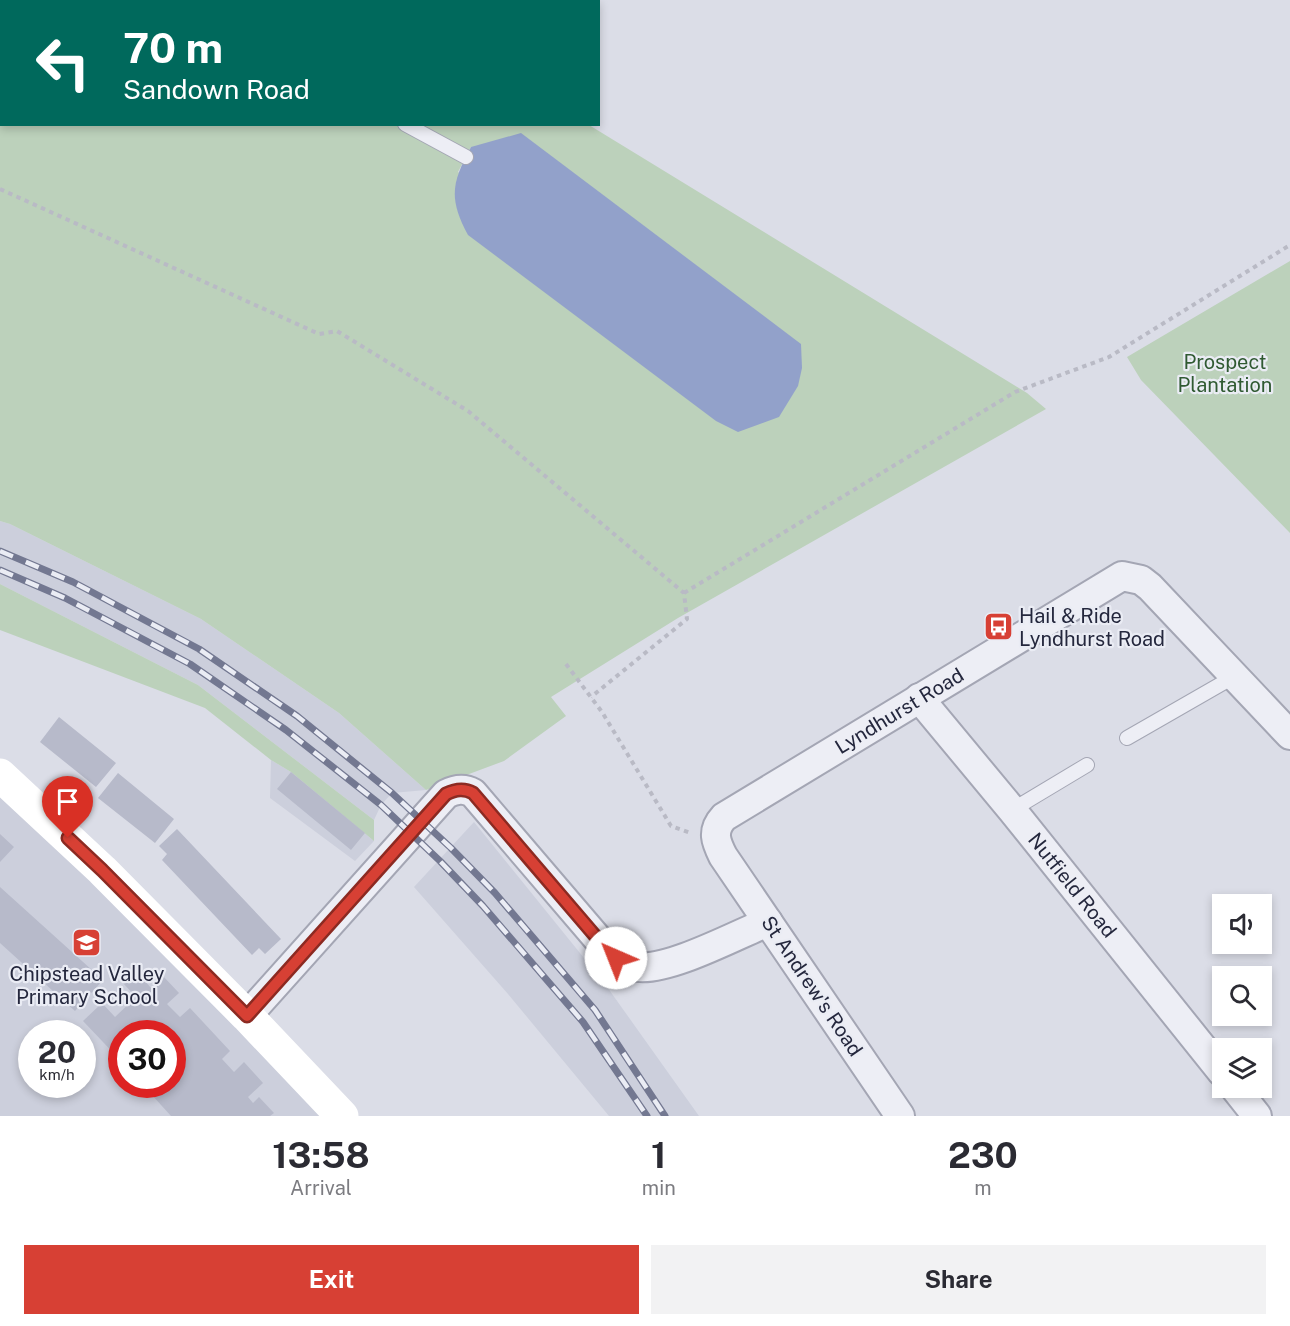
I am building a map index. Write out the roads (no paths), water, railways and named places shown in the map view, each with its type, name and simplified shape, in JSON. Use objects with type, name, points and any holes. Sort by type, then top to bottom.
[{"type":"main road","points":[[0,775],[102,870],[247,1016],[342,1116]]},
{"type":"street","name":"Lyndhurst Road","points":[[723,856],[716,843],[716,829],[719,822],[733,810],[1122,576],[1141,580],[1234,676]]},
{"type":"street","points":[[1234,676],[1290,735]]},
{"type":"street","name":"Nutfield Road","points":[[920,698],[1212,1060]]},
{"type":"street","points":[[247,1016],[446,794],[459,790],[473,793],[609,952],[631,965],[649,967],[668,964],[768,922]]},
{"type":"street","name":"St Andrew's Road","points":[[723,856],[900,1116]]},
{"type":"street","points":[[1243,1098],[1257,1116]]},
{"type":"lane","points":[[409,126],[466,157]]},
{"type":"lane","points":[[1127,738],[1234,676]]},
{"type":"lane","points":[[1012,810],[1087,765]]},
{"type":"water","points":[[521,133],[801,344],[802,368],[798,386],[779,417],[738,432],[716,421],[468,235],[457,211],[455,190],[456,180],[471,147]]},
{"type":"railway","points":[[0,551],[73,582],[199,649],[297,716],[392,793],[495,893],[595,1010],[665,1116]]},
{"type":"railway","points":[[0,570],[65,598],[190,664],[286,730],[381,805],[483,906],[583,1022],[647,1116]]},
{"type":"place","name":"Hail & Ride Lyndhurst Road","points":[[998,627]]},
{"type":"place","name":"Chipstead Valley Primary School","points":[[87,943]]},
{"type":"park label","name":"Prospect Plantation","points":[[1225,374]]}]
